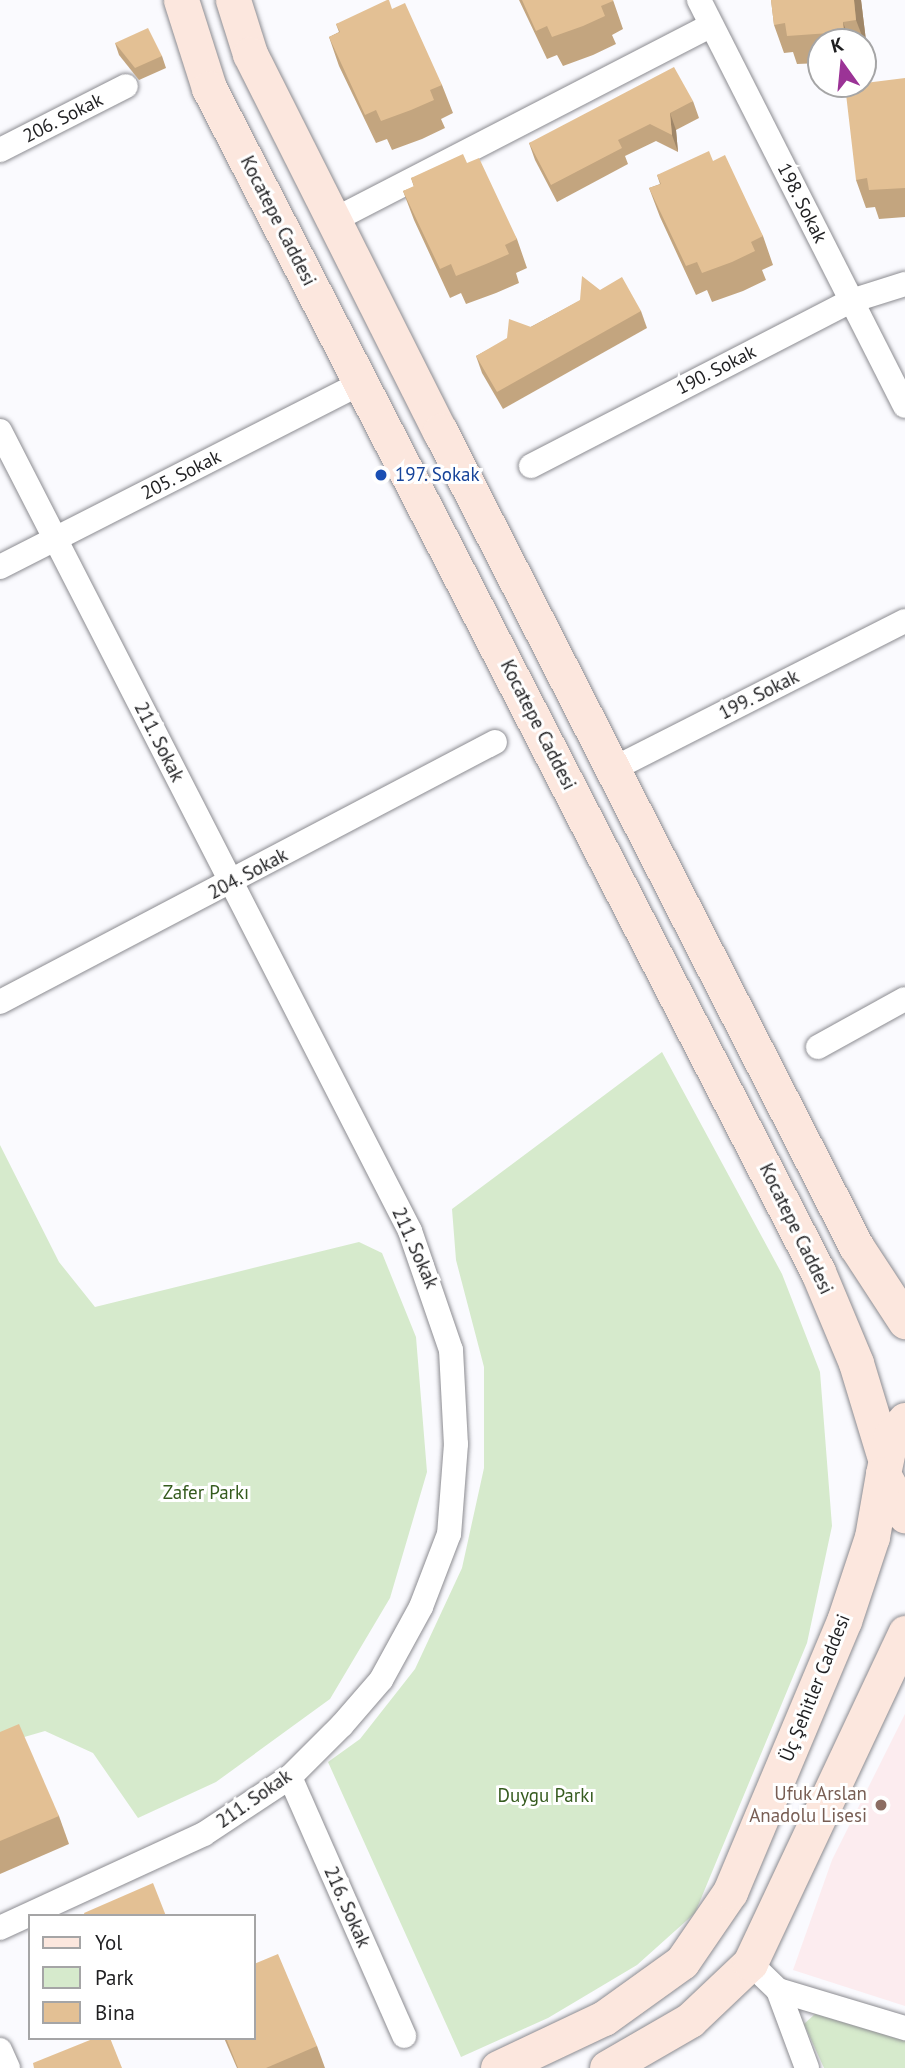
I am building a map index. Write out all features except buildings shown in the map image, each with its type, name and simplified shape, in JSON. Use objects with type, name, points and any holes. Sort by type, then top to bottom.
[{"type":"main road","name":"Kocatepe Caddesi","points":[[181,0],[209,88],[818,1272],[856,1363],[883,1465],[905,1515]]},
{"type":"main road","points":[[233,0],[250,54],[856,1247],[905,1321]]},
{"type":"main road","points":[[883,1465],[905,1420]]},
{"type":"main road","name":"Üç Şehitler Caddesi","points":[[498,2068],[604,2018],[682,1962],[730,1892],[844,1621],[872,1537],[883,1465]]},
{"type":"main road","points":[[607,2068],[690,2021],[750,1963],[905,1633]]},
{"type":"street","name":"198. Sokak","points":[[699,0],[905,407]]},
{"type":"street","points":[[334,220],[711,25]]},
{"type":"street","name":"206. Sokak","points":[[0,150],[126,86]]},
{"type":"street","name":"190. Sokak","points":[[531,466],[851,301],[905,284]]},
{"type":"street","name":"205. Sokak","points":[[0,567],[361,383]]},
{"type":"street","name":"211. Sokak","points":[[0,431],[410,1231],[451,1350],[456,1444],[449,1534],[421,1607],[381,1681],[290,1777],[204,1834],[30,1914]]},
{"type":"street","name":"199. Sokak","points":[[613,769],[905,621]]},
{"type":"street","name":"204. Sokak","points":[[0,1002],[495,742]]},
{"type":"street","points":[[818,1047],[905,999]]},
{"type":"street","name":"216. Sokak","points":[[290,1777],[404,2036]]},
{"type":"street","name":"211. Sokak","points":[[0,1928],[28,1915]]},
{"type":"street","points":[[750,1963],[778,1990],[807,2068]]},
{"type":"street","points":[[778,1990],[905,2028]]},
{"type":"street","points":[[0,2050],[8,2068]]},
{"type":"shaded area","name":"Ufuk Arslan Anadolu Lisesi","points":[[905,1714],[905,2006],[793,1970],[832,1860]]},
{"type":"green space","name":"Duygu Parkı","points":[[662,1052],[782,1274],[820,1372],[832,1526],[807,1643],[695,1913],[637,1965],[548,2018],[461,2057],[328,1762],[360,1739],[415,1669],[462,1568],[484,1468],[484,1367],[456,1260],[452,1209]]},
{"type":"green space","name":"Zafer Parkı","points":[[0,1145],[59,1262],[95,1307],[359,1242],[382,1253],[416,1337],[427,1472],[390,1598],[330,1699],[216,1782],[138,1818],[93,1753],[45,1731],[0,1744]]},
{"type":"green space","points":[[815,2014],[905,2041],[905,2068],[824,2068],[804,2024]]},
{"type":"place","name":"197. Sokak","points":[[381,475]]},
{"type":"place","name":"Ufuk Arslan Anadolu Lisesi","points":[[881,1805]]}]
